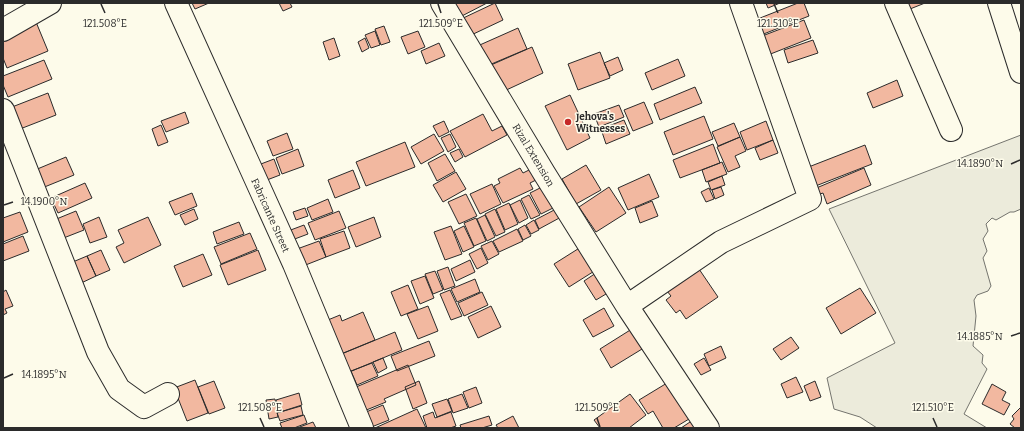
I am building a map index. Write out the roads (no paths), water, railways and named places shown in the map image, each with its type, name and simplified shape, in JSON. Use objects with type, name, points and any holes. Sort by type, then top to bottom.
[{"type":"street","points":[[3,30],[50,3]]},
{"type":"street","name":"Fabricante Street","points":[[176,3],[294,264],[362,428]]},
{"type":"street","name":"Rizal Extension","points":[[442,3],[627,306],[708,428]]},
{"type":"street","points":[[627,306],[721,242],[810,199],[742,3]]},
{"type":"street","points":[[896,3],[951,130]]},
{"type":"street","points":[[999,3],[1021,72]]},
{"type":"street","points":[[3,110],[98,352],[112,377],[119,389],[144,407],[168,394]]},
{"type":"place","name":"Jehova's Witnesses","points":[[568,122]]}]
